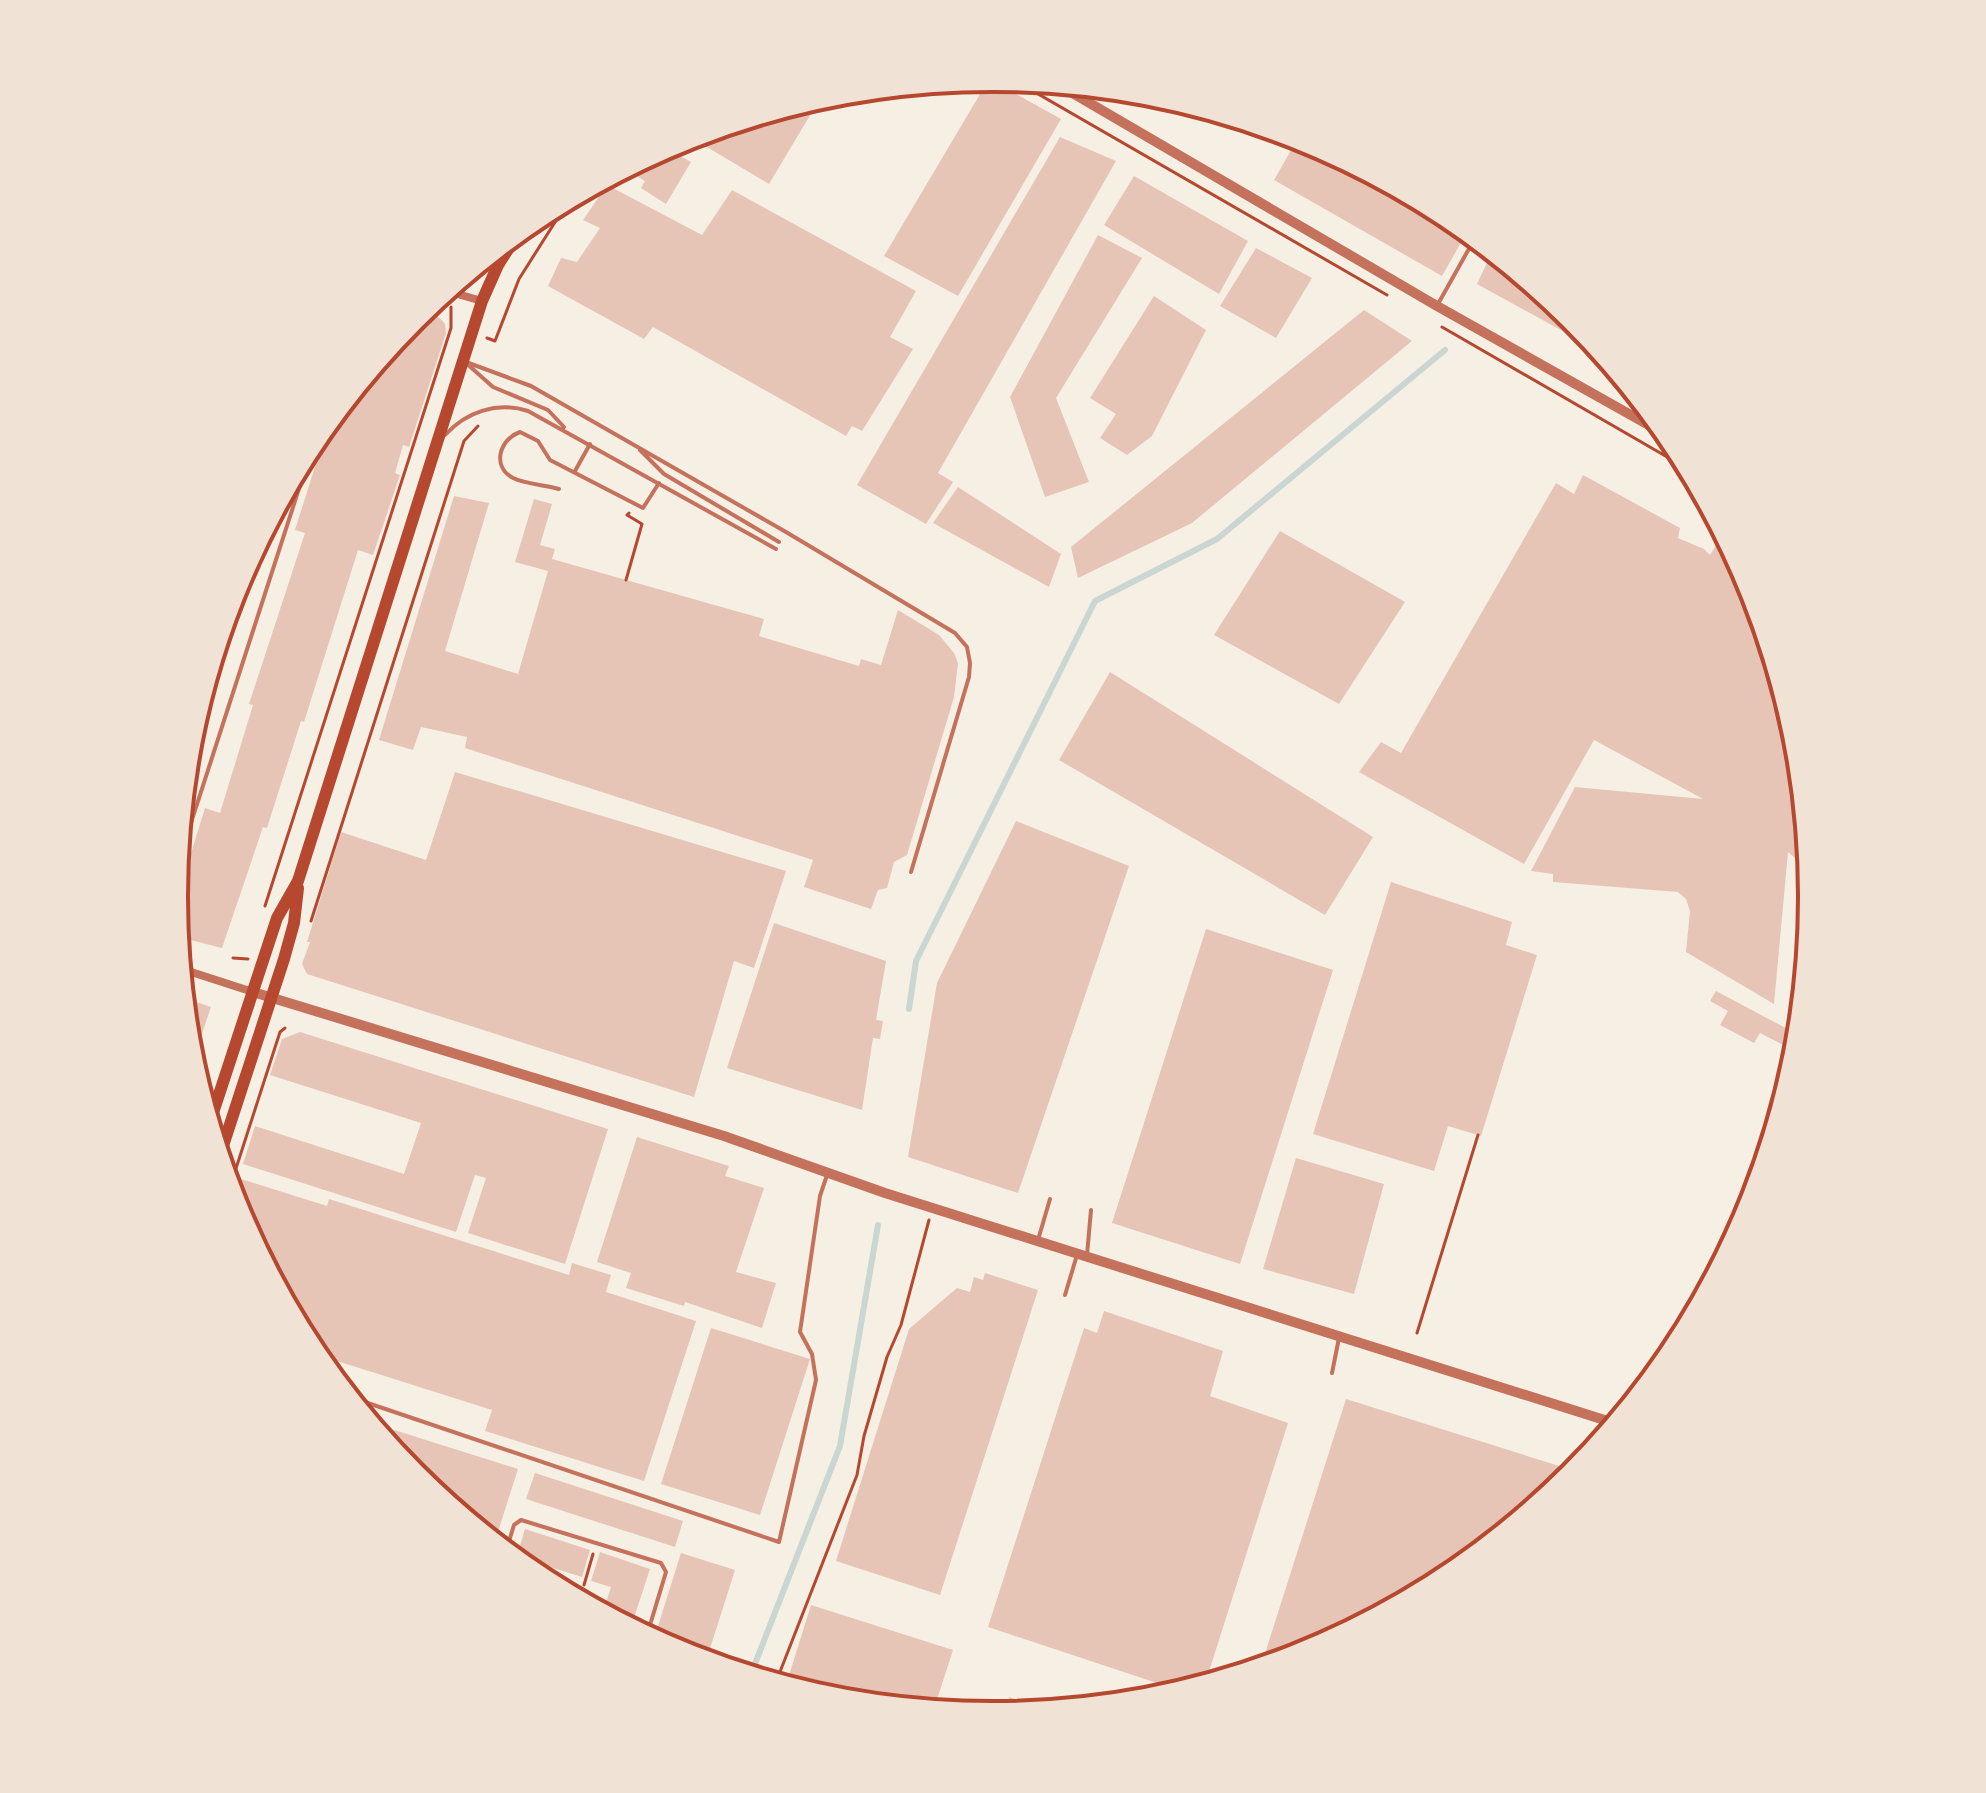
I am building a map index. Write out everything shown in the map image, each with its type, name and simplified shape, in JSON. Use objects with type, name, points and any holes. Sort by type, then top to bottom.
[{"type":"main road","points":[[216,1104],[277,918],[298,881],[482,301],[502,259]]},
{"type":"main road","points":[[226,1137],[294,923],[298,881]]},
{"type":"street","points":[[1080,97],[1437,306],[1641,421]]},
{"type":"street","points":[[460,295],[482,301]]},
{"type":"street","points":[[192,972],[684,1124],[932,1208],[1604,1420]]},
{"type":"lane","points":[[1437,306],[1469,248]]},
{"type":"lane","points":[[464,361],[493,387],[548,410],[567,431]]},
{"type":"lane","points":[[464,361],[531,386],[955,633],[967,647],[969,677],[911,872]]},
{"type":"lane","points":[[437,443],[473,412],[516,407],[567,431],[776,549]]},
{"type":"lane","points":[[559,489],[514,478],[500,461],[504,442],[520,432],[530,435],[538,441],[550,460],[643,508],[659,483]]},
{"type":"lane","points":[[575,471],[590,444]]},
{"type":"lane","points":[[636,446],[664,474],[779,542]]},
{"type":"lane","points":[[192,818],[298,490]]},
{"type":"lane","points":[[369,1403],[779,1542],[816,1380],[812,1354],[800,1332],[820,1196],[828,1172]]},
{"type":"lane","points":[[1038,1240],[1050,1199]]},
{"type":"lane","points":[[1065,1295],[1083,1254],[1091,1210]]},
{"type":"lane","points":[[1332,1373],[1339,1338]]},
{"type":"lane","points":[[510,1540],[514,1525],[521,1520],[661,1563],[666,1572],[650,1624]]},
{"type":"path","points":[[1038,94],[1391,298]]},
{"type":"path","points":[[495,341],[519,279],[555,223]]},
{"type":"path","points":[[262,916],[451,328],[450,304]]},
{"type":"path","points":[[1433,322],[1666,456]]},
{"type":"path","points":[[308,931],[464,441],[485,422]]},
{"type":"path","points":[[233,958],[248,960]]},
{"type":"path","points":[[236,1168],[280,1032],[285,1028]]},
{"type":"path","points":[[1417,1333],[1478,1135]]},
{"type":"path","points":[[780,1672],[857,1475],[864,1436],[887,1357],[901,1325],[932,1208]]},
{"type":"path","points":[[584,1585],[597,1543]]},
{"type":"building","points":[[981,92],[1014,93],[1061,119],[958,296],[884,256]]},
{"type":"building","points":[[812,113],[769,184],[705,146]]},
{"type":"building","points":[[1060,137],[1116,161],[938,473],[953,482],[926,524],[857,485]]},
{"type":"building","points":[[1291,149],[1395,200],[1461,243],[1442,276],[1274,180]]},
{"type":"building","points":[[679,156],[691,162],[666,204],[641,188],[645,181],[636,175]]},
{"type":"building","points":[[1134,176],[1248,241],[1219,294],[1104,225]]},
{"type":"building","points":[[613,188],[702,235],[732,190],[916,291],[890,337],[913,349],[862,431],[852,426],[846,436],[653,327],[644,339],[548,286],[561,258],[577,262],[600,228],[583,220],[600,195]]},
{"type":"building","points":[[1098,235],[1142,258],[1056,398],[1089,482],[1045,497],[1010,397]]},
{"type":"building","points":[[1256,248],[1312,278],[1276,338],[1220,306]]},
{"type":"building","points":[[1487,262],[1567,334],[1477,284]]},
{"type":"building","points":[[1154,296],[1206,330],[1152,436],[1127,455],[1100,438],[1116,414],[1090,398]]},
{"type":"building","points":[[1364,310],[1412,341],[1192,523],[1078,578],[1071,547]]},
{"type":"building","points":[[436,317],[440,318],[445,324],[446,333],[409,447],[403,445],[395,473],[400,475],[373,555],[358,550],[304,722],[301,721],[267,828],[263,827],[222,948],[190,940],[189,858],[205,808],[220,813],[253,705],[249,704],[305,533],[295,530],[316,462],[324,450],[388,366],[424,328]]},
{"type":"building","points":[[1583,475],[1680,528],[1678,538],[1704,549],[1710,555],[1717,544],[1736,589],[1770,688],[1791,791],[1796,844],[1797,860],[1788,852],[1774,1004],[1686,952],[1690,911],[1686,899],[1678,892],[1553,882],[1553,874],[1531,871],[1575,787],[1703,799],[1594,740],[1524,864],[1359,772],[1381,742],[1401,753],[1556,483],[1574,494]]},
{"type":"building","points":[[958,487],[1061,554],[1049,587],[933,523]]},
{"type":"building","points":[[454,496],[489,503],[445,651],[518,674],[548,571],[515,562],[534,499],[552,504],[540,545],[555,549],[552,559],[764,619],[759,636],[859,666],[861,659],[881,665],[898,610],[939,635],[958,663],[954,697],[907,855],[894,862],[887,888],[878,890],[871,909],[804,887],[813,860],[465,748],[467,737],[421,727],[413,750],[379,740]]},
{"type":"building","points":[[1280,531],[1405,602],[1339,704],[1214,635]]},
{"type":"building","points":[[1110,672],[1373,837],[1325,915],[1059,760]]},
{"type":"building","points":[[455,772],[786,871],[754,968],[734,961],[694,1097],[307,974],[302,964],[310,942],[307,942],[341,832],[426,860]]},
{"type":"building","points":[[1016,821],[1129,866],[1018,1193],[908,1157],[937,983]]},
{"type":"building","points":[[1391,882],[1512,922],[1506,945],[1537,955],[1481,1136],[1448,1126],[1434,1171],[1313,1134]]},
{"type":"building","points":[[774,923],[886,961],[876,1020],[883,1021],[880,1039],[873,1038],[862,1110],[727,1068]]},
{"type":"building","points":[[1206,929],[1333,970],[1240,1264],[1112,1223]]},
{"type":"building","points":[[1716,991],[1786,1028],[1783,1045],[1760,1033],[1754,1043],[1720,1025],[1728,1011],[1710,1001]]},
{"type":"building","points":[[195,1002],[211,1007],[201,1036]]},
{"type":"building","points":[[300,1032],[608,1129],[565,1264],[468,1233],[486,1178],[475,1175],[456,1232],[243,1164],[255,1126],[404,1174],[421,1123],[270,1075],[282,1039]]},
{"type":"building","points":[[637,1137],[729,1166],[725,1176],[764,1188],[736,1272],[776,1283],[762,1328],[685,1302],[684,1306],[626,1288],[631,1273],[597,1262]]},
{"type":"building","points":[[1296,1158],[1384,1184],[1354,1294],[1263,1269]]},
{"type":"building","points":[[241,1180],[327,1206],[329,1199],[569,1275],[572,1263],[611,1275],[606,1292],[696,1321],[644,1481],[485,1431],[492,1410],[337,1361],[296,1299],[271,1252]]},
{"type":"building","points":[[985,1273],[1038,1290],[940,1595],[836,1561],[909,1329],[957,1288],[970,1292],[974,1277],[983,1280]]},
{"type":"building","points":[[1104,1311],[1223,1351],[1210,1396],[1288,1423],[1209,1671],[1159,1684],[988,1627],[1084,1328],[1097,1333]]},
{"type":"building","points":[[711,1328],[810,1359],[760,1515],[661,1484]]},
{"type":"building","points":[[1346,1399],[1560,1466],[1483,1535],[1440,1565],[1349,1618],[1265,1653]]},
{"type":"building","points":[[389,1428],[518,1469],[498,1531],[424,1465]]},
{"type":"building","points":[[535,1473],[683,1521],[675,1547],[526,1499]]},
{"type":"building","points":[[525,1529],[590,1550],[582,1577],[548,1566],[520,1547]]},
{"type":"building","points":[[600,1552],[650,1569],[634,1617],[606,1601],[611,1587],[591,1581]]},
{"type":"building","points":[[681,1553],[735,1570],[710,1649],[658,1627]]},
{"type":"building","points":[[811,1605],[953,1650],[937,1699],[836,1686],[789,1675]]},
{"type":"waterway","points":[[909,1009],[916,961],[1095,601],[1217,539],[1445,350]]},
{"type":"waterway","points":[[755,1664],[840,1446],[878,1225]]}]
